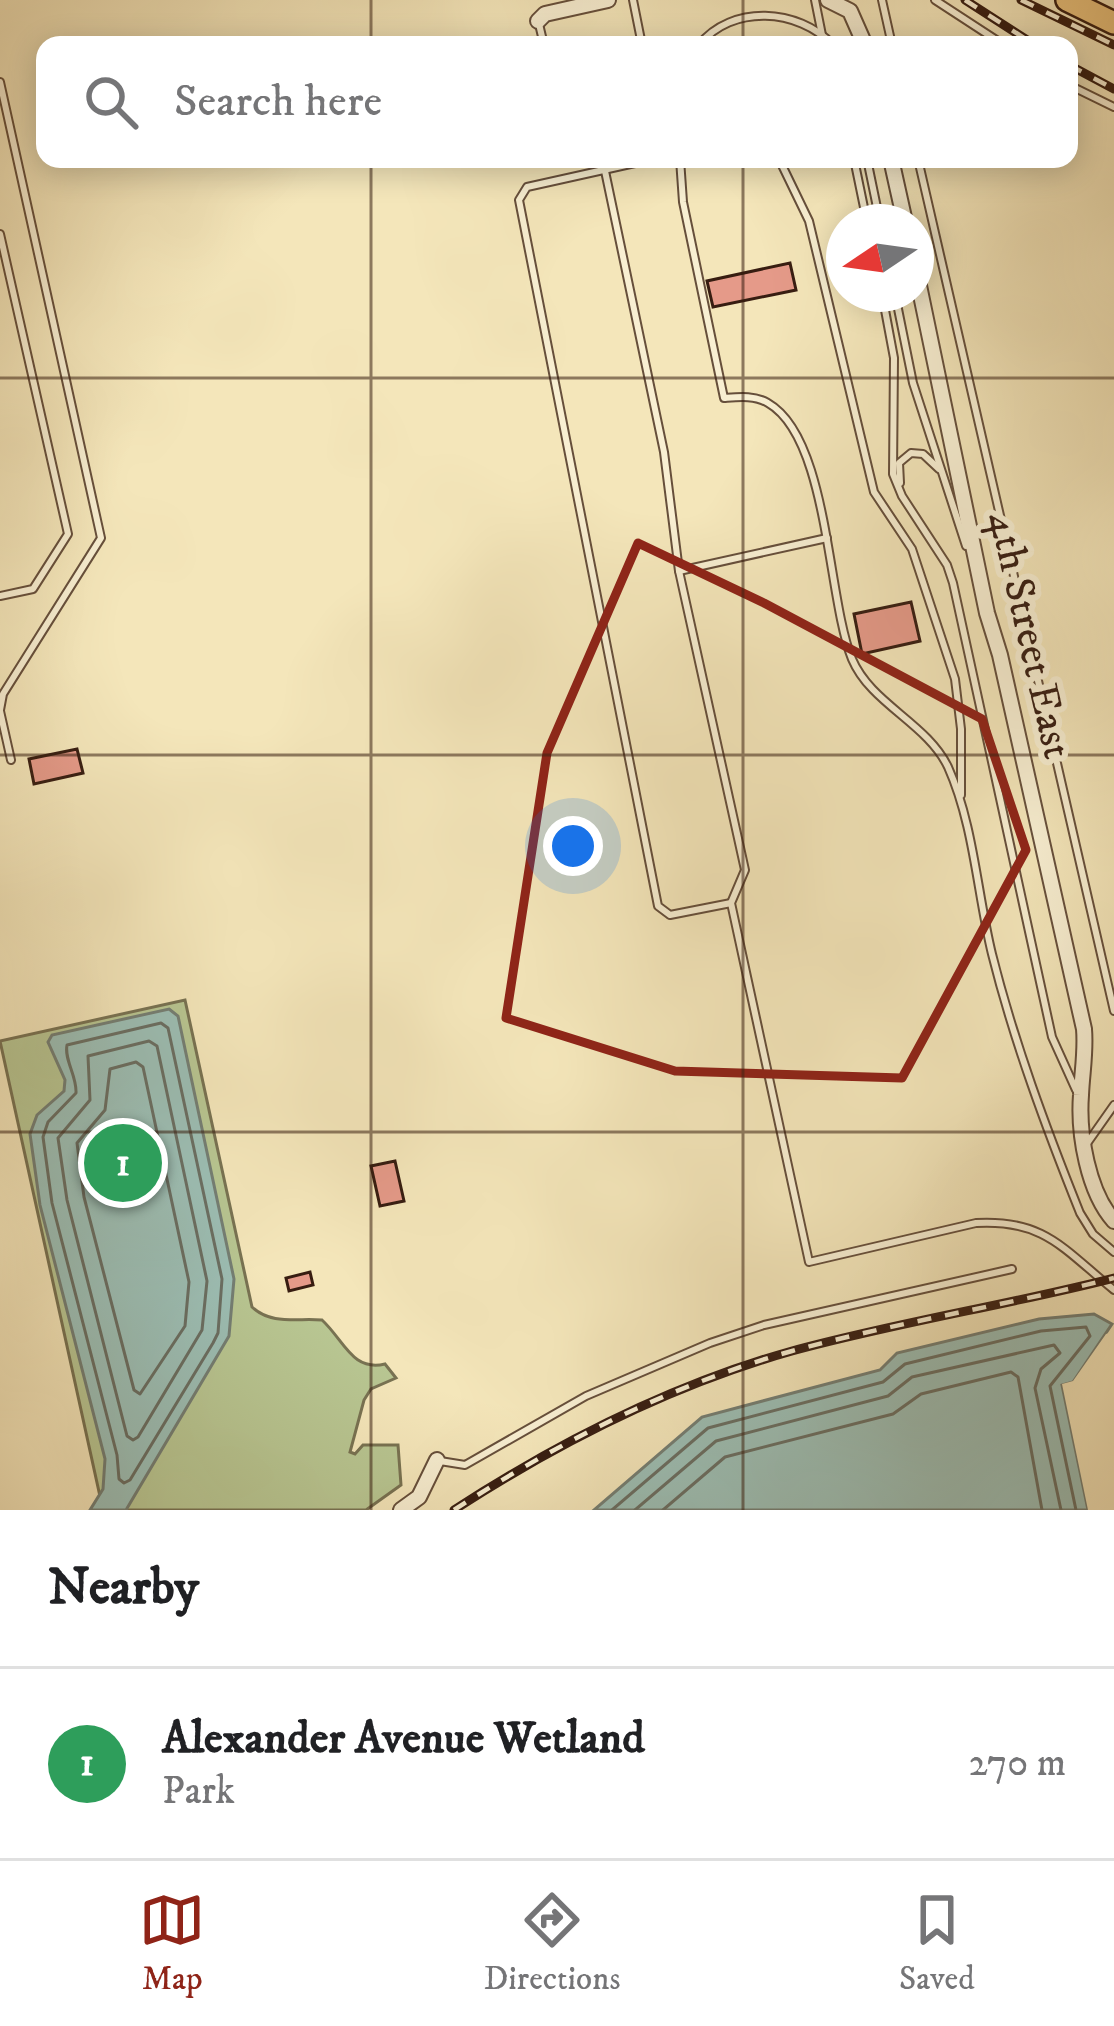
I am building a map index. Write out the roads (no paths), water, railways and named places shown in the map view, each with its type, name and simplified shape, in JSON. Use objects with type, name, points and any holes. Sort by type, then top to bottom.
[{"type":"highway","points":[[1067,0],[1114,23]]},
{"type":"street","points":[[538,21],[545,14],[608,0]]},
{"type":"street","points":[[828,0],[850,11],[861,36]]},
{"type":"street","points":[[893,168],[901,204]]},
{"type":"street","name":"4th Street East","points":[[925,312],[987,613],[1084,1029],[1086,1058],[1080,1097],[1086,1145],[1097,1194],[1114,1221]]},
{"type":"street","points":[[401,1510],[419,1497],[436,1460]]},
{"type":"lane","points":[[633,0],[640,36]]},
{"type":"lane","points":[[815,0],[822,36]]},
{"type":"lane","points":[[883,0],[890,36]]},
{"type":"lane","points":[[934,0],[990,36]]},
{"type":"lane","points":[[710,36],[726,23],[751,14],[809,25],[825,36]]},
{"type":"lane","points":[[538,21],[542,36]]},
{"type":"lane","points":[[0,82],[101,538],[4,694],[0,710],[11,760]]},
{"type":"lane","points":[[1078,89],[1114,107]]},
{"type":"lane","points":[[617,168],[526,187],[519,200],[521,220],[658,906],[670,915],[731,903]]},
{"type":"lane","points":[[681,168],[695,267],[724,398],[755,398],[771,404],[788,424],[820,502],[844,636],[854,663],[869,685],[934,744],[962,805]]},
{"type":"lane","points":[[783,168],[809,221],[874,493],[912,549],[955,680],[962,805],[992,952],[1024,1067],[1080,1213],[1093,1234],[1114,1252]]},
{"type":"lane","points":[[856,168],[863,204]]},
{"type":"lane","points":[[869,168],[876,204]]},
{"type":"lane","points":[[920,168],[1114,1011]]},
{"type":"lane","points":[[605,171],[664,452],[679,571],[745,870],[731,903],[809,1262],[976,1223],[999,1222],[1040,1230],[1114,1290]]},
{"type":"lane","points":[[0,233],[68,534],[34,589],[0,596]]},
{"type":"lane","points":[[885,312],[894,358],[893,474],[953,583],[1052,1037],[1080,1097]]},
{"type":"lane","points":[[899,312],[913,383],[987,613]]},
{"type":"lane","points":[[902,496],[899,463],[911,453],[933,460],[944,477]]},
{"type":"lane","points":[[679,571],[827,538]]},
{"type":"lane","points":[[1086,1145],[1114,1105]]},
{"type":"lane","points":[[436,1460],[465,1465],[586,1396],[710,1342],[785,1320],[1012,1269]]},
{"type":"water","points":[[169,1009],[178,1016],[234,1279],[229,1336],[126,1510],[90,1510],[103,1489],[105,1459],[40,1205],[30,1134],[37,1115],[64,1091],[65,1080],[48,1042],[52,1035]]},
{"type":"water","points":[[1094,1314],[1112,1324],[1073,1382],[1062,1385],[1088,1510],[594,1510],[702,1417],[880,1370],[897,1353],[1039,1319]]},
{"type":"railway","points":[[965,0],[1021,36]]},
{"type":"railway","points":[[1021,0],[1114,45]]},
{"type":"railway","points":[[1078,70],[1114,89]]},
{"type":"railway","points":[[454,1510],[617,1418],[747,1365],[832,1341],[1114,1278]]},
{"type":"place","name":"Alexander Avenue Wetland","points":[[123,1163]]}]
